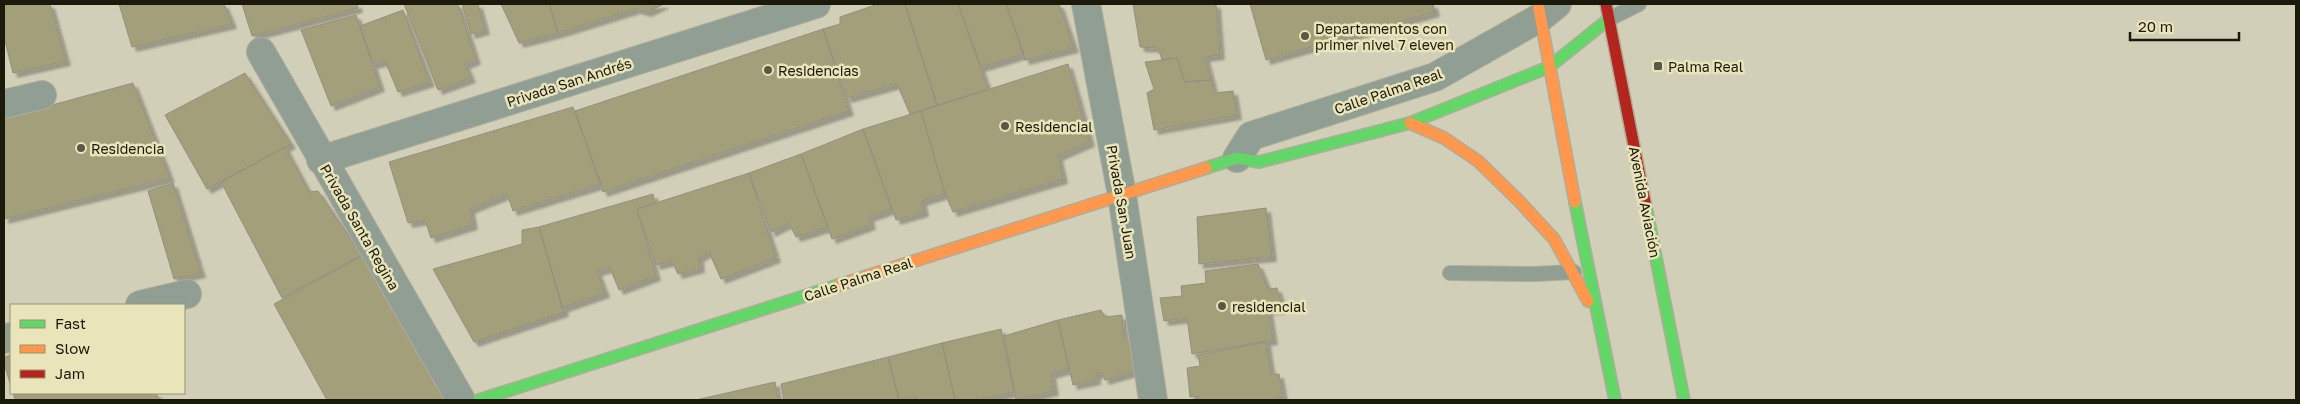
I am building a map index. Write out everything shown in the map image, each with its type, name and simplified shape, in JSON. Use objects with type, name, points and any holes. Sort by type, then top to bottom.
[{"type":"street","name":"Privada San Andrés","points":[[321,160],[816,4]]},
{"type":"street","name":"Privada San Juan","points":[[1086,4],[1122,194],[1153,400]]},
{"type":"street","name":"Avenida Aviación","points":[[1606,4],[1684,400]]},
{"type":"street","name":"Calle Palma Real","points":[[1236,158],[1251,136],[1435,77],[1546,8]]},
{"type":"street","points":[[1546,8],[1549,67],[1616,400]]},
{"type":"street","name":"Calle Palma Real","points":[[480,400],[1236,158],[1259,162],[1410,123],[1549,67],[1609,19]]},
{"type":"street","name":"Privada Santa Regina","points":[[261,52],[321,160],[461,400]]},
{"type":"street","points":[[1400,89],[1410,123],[1444,138],[1478,161],[1519,200],[1554,239],[1601,326]]},
{"type":"street","points":[[4,104],[42,95]]},
{"type":"street","points":[[144,304],[187,294]]},
{"type":"lane","points":[[1609,19],[1639,4]]},
{"type":"lane","points":[[1450,273],[1534,274],[1590,271]]},
{"type":"building","points":[[4,4],[50,4],[66,61],[13,73],[4,37]]},
{"type":"building","points":[[119,4],[224,4],[232,24],[132,47]]},
{"type":"building","points":[[242,4],[357,4],[358,8],[252,36]]},
{"type":"building","points":[[404,4],[458,4],[476,60],[465,64],[471,78],[438,90]]},
{"type":"building","points":[[462,4],[478,4],[485,30],[471,34]]},
{"type":"building","points":[[501,4],[549,4],[558,33],[519,43]]},
{"type":"building","points":[[549,4],[664,4],[647,12],[636,9],[558,33]]},
{"type":"building","points":[[878,4],[905,4],[937,105],[910,114],[897,84],[847,98],[823,29],[840,24],[840,17]]},
{"type":"building","points":[[905,4],[958,4],[988,89],[937,105]]},
{"type":"building","points":[[958,4],[1006,4],[1024,54],[981,67]]},
{"type":"building","points":[[1006,4],[1059,4],[1074,48],[1025,60]]},
{"type":"building","points":[[1133,4],[1216,4],[1220,55],[1205,57],[1211,80],[1185,82],[1177,58],[1162,60],[1158,48],[1140,47]]},
{"type":"building","name":"Departamentos con primer nivel 7 eleven","points":[[1250,4],[1433,4],[1435,12],[1266,60]]},
{"type":"building","points":[[403,10],[430,82],[398,92],[385,61],[373,64],[360,26]]},
{"type":"building","points":[[356,15],[380,87],[331,106],[301,30]]},
{"type":"building","name":"Residencias","points":[[823,29],[849,111],[603,192],[575,111]]},
{"type":"building","points":[[1177,58],[1185,82],[1211,80],[1214,93],[1233,91],[1237,115],[1154,130],[1147,93],[1154,89],[1145,62]]},
{"type":"building","name":"Residencial","points":[[1068,64],[1090,142],[1058,156],[1063,179],[953,212],[945,194],[921,111]]},
{"type":"building","points":[[245,73],[291,144],[207,189],[165,115]]},
{"type":"building","name":"Residencia","points":[[133,83],[170,178],[4,219],[4,118]]},
{"type":"building","points":[[573,107],[601,184],[513,211],[507,194],[470,209],[473,225],[431,238],[425,220],[408,223],[389,162]]},
{"type":"building","points":[[921,111],[945,194],[922,201],[924,212],[896,220],[863,129]]},
{"type":"building","points":[[863,129],[892,209],[869,217],[871,225],[832,239],[801,154]]},
{"type":"building","points":[[285,147],[309,192],[318,191],[362,255],[282,298],[221,182]]},
{"type":"building","points":[[801,154],[828,227],[796,237],[789,223],[771,232],[749,173]]},
{"type":"building","points":[[749,173],[776,258],[721,279],[709,252],[699,257],[700,268],[678,274],[672,261],[656,265],[637,209]]},
{"type":"building","points":[[173,183],[201,273],[174,279],[148,191]]},
{"type":"building","points":[[653,194],[655,203],[637,209],[656,276],[619,290],[610,268],[597,271],[605,293],[562,308],[539,227]]},
{"type":"building","name":"Residencial","points":[[1266,208],[1272,257],[1199,264],[1197,217]]},
{"type":"building","points":[[539,227],[564,312],[474,342],[433,269],[522,244],[522,230]]},
{"type":"building","points":[[367,253],[452,400],[327,400],[274,304]]},
{"type":"building","name":"residencial","points":[[1258,264],[1268,289],[1277,288],[1281,302],[1282,309],[1268,310],[1273,340],[1192,354],[1187,318],[1164,321],[1160,298],[1182,296],[1181,286],[1206,283],[1205,271]]},
{"type":"building","points":[[1101,310],[1105,317],[1122,315],[1124,340],[1131,341],[1136,371],[1105,380],[1101,372],[1096,375],[1096,380],[1073,385],[1058,320]]},
{"type":"building","points":[[1058,320],[1069,369],[1051,374],[1054,391],[1016,400],[1004,336]]},
{"type":"building","points":[[1001,329],[1014,392],[977,400],[955,400],[942,343]]},
{"type":"building","name":"Residencial","points":[[1266,342],[1271,374],[1279,374],[1283,397],[1276,398],[1276,400],[1199,400],[1199,396],[1190,397],[1187,368],[1200,366],[1198,355]]},
{"type":"building","points":[[942,343],[955,400],[917,400],[916,397],[899,400],[888,357]]},
{"type":"building","points":[[10,355],[10,384],[4,363],[4,357]]},
{"type":"building","points":[[888,357],[899,400],[784,400],[781,384]]},
{"type":"building","points":[[775,382],[778,400],[696,400]]},
{"type":"building","points":[[13,394],[156,394],[159,400],[15,400]]},
{"type":"traffic: fast","points":[[1206,168],[1237,158],[1259,162],[1410,123],[1549,67],[1609,19]]},
{"type":"traffic: fast","points":[[1575,202],[1615,400]]},
{"type":"traffic: fast","points":[[1646,207],[1684,400]]},
{"type":"traffic: fast","points":[[479,400],[839,285]]},
{"type":"traffic: slow","points":[[1538,4],[1575,202]]},
{"type":"traffic: slow","points":[[1410,123],[1444,138],[1478,161],[1519,201],[1554,239],[1588,301]]},
{"type":"traffic: slow","points":[[839,285],[1206,168]]},
{"type":"traffic: jam","points":[[1606,4],[1646,207]]},
{"type":"place","name":"Departamentos con primer nivel 7 eleven","points":[[1305,36]]},
{"type":"place","name":"Palma Real","points":[[1658,66]]},
{"type":"place","name":"Residencias","points":[[768,70]]},
{"type":"place","name":"Residencial","points":[[1005,126]]},
{"type":"place","name":"Residencia","points":[[81,148]]},
{"type":"place","name":"residencial","points":[[1222,306]]}]
